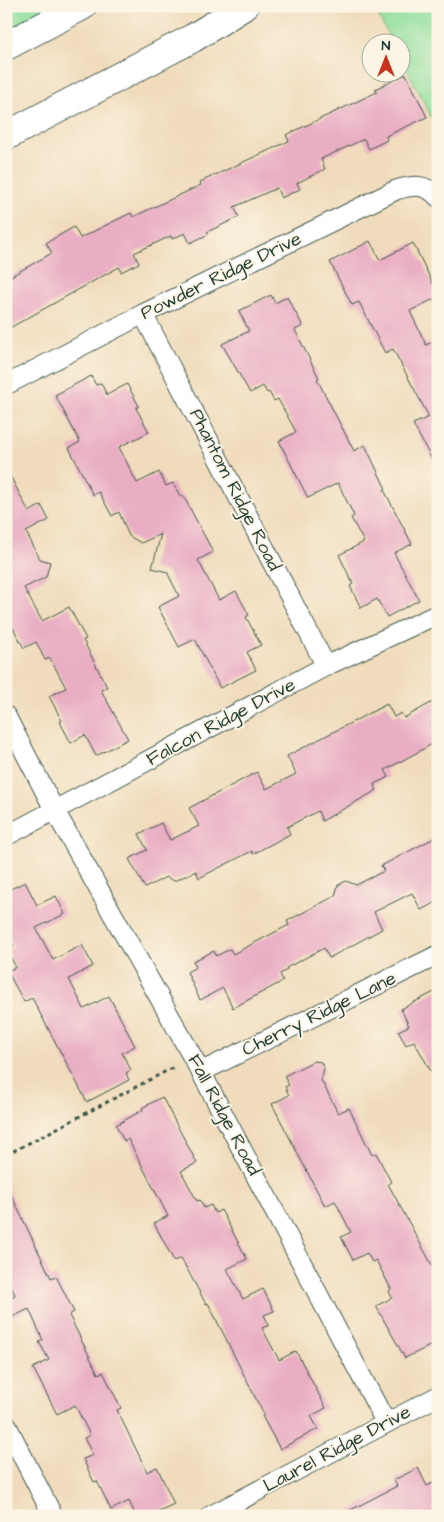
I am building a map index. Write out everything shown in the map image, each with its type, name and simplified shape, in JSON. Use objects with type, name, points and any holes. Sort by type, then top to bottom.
[{"type":"main road","points":[[6,46],[82,6]]},
{"type":"main road","points":[[6,136],[193,38],[244,6]]},
{"type":"street","name":"Powder Ridge Drive","points":[[6,385],[143,314],[396,190],[413,185],[431,190],[438,197]]},
{"type":"street","name":"Phantom Ridge Road","points":[[143,314],[326,666]]},
{"type":"street","name":"Falcon Ridge Drive","points":[[6,836],[326,666],[438,614]]},
{"type":"street","points":[[6,716],[55,811]]},
{"type":"street","name":"Fall Ridge Road","points":[[55,811],[201,1072],[386,1423]]},
{"type":"street","name":"Cherry Ridge Lane","points":[[201,1072],[438,955]]},
{"type":"street","name":"Laurel Ridge Drive","points":[[210,1516],[438,1396]]},
{"type":"street","points":[[6,1424],[53,1516]]},
{"type":"path","points":[[6,1155],[183,1062],[201,1072]]},
{"type":"green space","points":[[6,6],[82,6],[6,46]]},
{"type":"green space","points":[[373,6],[438,6],[438,130],[412,79],[412,32],[387,32]]},
{"type":"building","points":[[389,82],[410,82],[427,117],[386,136],[387,140],[369,149],[364,139],[321,159],[325,169],[297,183],[300,189],[281,198],[277,188],[234,207],[239,217],[207,232],[209,234],[190,243],[185,233],[172,239],[171,236],[134,253],[139,263],[121,272],[119,267],[6,330],[6,279],[52,253],[46,243],[74,227],[80,238],[131,213],[133,217],[201,185],[200,182],[289,141],[286,135],[377,92],[375,89]]},
{"type":"building","points":[[370,241],[380,260],[413,243],[438,294],[438,297],[410,311],[426,345],[438,339],[438,471],[413,424],[429,417],[393,349],[385,353],[359,302],[352,305],[330,262]]},
{"type":"building","points":[[271,295],[275,303],[287,297],[303,326],[295,330],[319,378],[317,379],[354,451],[365,445],[386,489],[384,490],[412,544],[394,553],[419,600],[387,617],[377,599],[361,608],[350,586],[353,584],[339,555],[364,542],[351,518],[354,516],[338,483],[308,498],[279,441],[296,432],[278,399],[274,401],[263,386],[250,393],[222,344],[249,331],[239,311]]},
{"type":"building","points":[[91,376],[96,385],[101,383],[107,395],[127,384],[139,406],[136,408],[149,432],[119,447],[137,483],[159,472],[166,486],[173,483],[180,496],[183,495],[213,552],[198,560],[219,600],[236,591],[249,615],[246,617],[261,645],[247,652],[256,670],[220,688],[195,639],[179,647],[158,607],[179,596],[167,572],[152,568],[161,534],[141,543],[129,536],[119,512],[112,516],[99,492],[93,495],[69,448],[80,442],[55,395]]},
{"type":"building","points":[[6,468],[29,512],[41,505],[49,520],[26,532],[40,559],[50,562],[46,577],[24,588],[42,621],[69,607],[86,639],[83,640],[107,687],[101,690],[128,739],[96,756],[85,735],[71,743],[49,696],[66,688],[50,658],[45,660],[36,642],[24,648],[6,615]]},
{"type":"building","points":[[438,699],[438,741],[385,770],[389,777],[374,784],[377,790],[322,821],[318,811],[287,827],[290,834],[253,854],[252,851],[199,878],[196,871],[174,881],[166,877],[145,888],[129,859],[147,850],[139,834],[161,823],[170,840],[199,826],[189,808],[257,772],[266,789],[296,774],[287,756],[387,704],[394,717],[401,713],[404,718]]},
{"type":"building","points":[[438,836],[438,901],[421,910],[412,893],[374,912],[382,929],[329,958],[324,948],[286,968],[287,970],[280,974],[283,981],[233,1008],[223,988],[200,1000],[187,972],[196,967],[193,961],[214,951],[216,956],[230,949],[233,954],[289,925],[287,921],[335,896],[338,885],[346,881],[356,885],[384,871],[381,866]]},
{"type":"building","points":[[25,882],[37,905],[56,896],[65,914],[36,928],[53,960],[82,945],[93,966],[69,979],[84,1009],[109,996],[135,1046],[122,1053],[131,1070],[126,1073],[129,1080],[87,1102],[32,998],[24,1002],[7,971],[16,967],[7,951],[14,947],[6,932],[6,891]]},
{"type":"building","points":[[438,990],[438,1084],[414,1041],[406,1045],[398,1031],[409,1026],[401,1009]]},
{"type":"building","points":[[314,1061],[321,1062],[324,1069],[321,1080],[338,1113],[349,1108],[372,1155],[376,1153],[391,1182],[388,1184],[438,1276],[438,1342],[405,1358],[376,1306],[392,1298],[389,1291],[391,1289],[376,1260],[372,1262],[367,1253],[353,1260],[341,1237],[351,1232],[335,1201],[325,1206],[272,1104],[289,1095],[285,1087],[289,1085],[284,1076]]},
{"type":"building","points":[[162,1097],[197,1163],[181,1171],[197,1201],[200,1200],[204,1208],[211,1205],[215,1213],[221,1210],[247,1259],[227,1269],[243,1299],[263,1289],[274,1311],[264,1315],[269,1325],[262,1328],[279,1360],[296,1351],[326,1408],[311,1416],[318,1429],[280,1449],[262,1416],[264,1415],[208,1303],[206,1304],[181,1258],[174,1261],[154,1223],[168,1216],[128,1139],[124,1141],[116,1125]]},
{"type":"building","points":[[6,1184],[51,1278],[56,1276],[74,1312],[69,1315],[98,1374],[103,1372],[121,1408],[117,1410],[147,1472],[157,1467],[174,1504],[148,1516],[136,1516],[129,1501],[111,1510],[97,1481],[94,1482],[83,1459],[93,1455],[84,1438],[90,1435],[75,1405],[57,1414],[33,1368],[49,1360],[39,1342],[43,1340],[29,1309],[6,1320],[6,1300],[15,1295],[6,1276]]},
{"type":"building","points":[[418,1468],[427,1486],[438,1480],[438,1516],[339,1516],[397,1486],[394,1480]]}]
